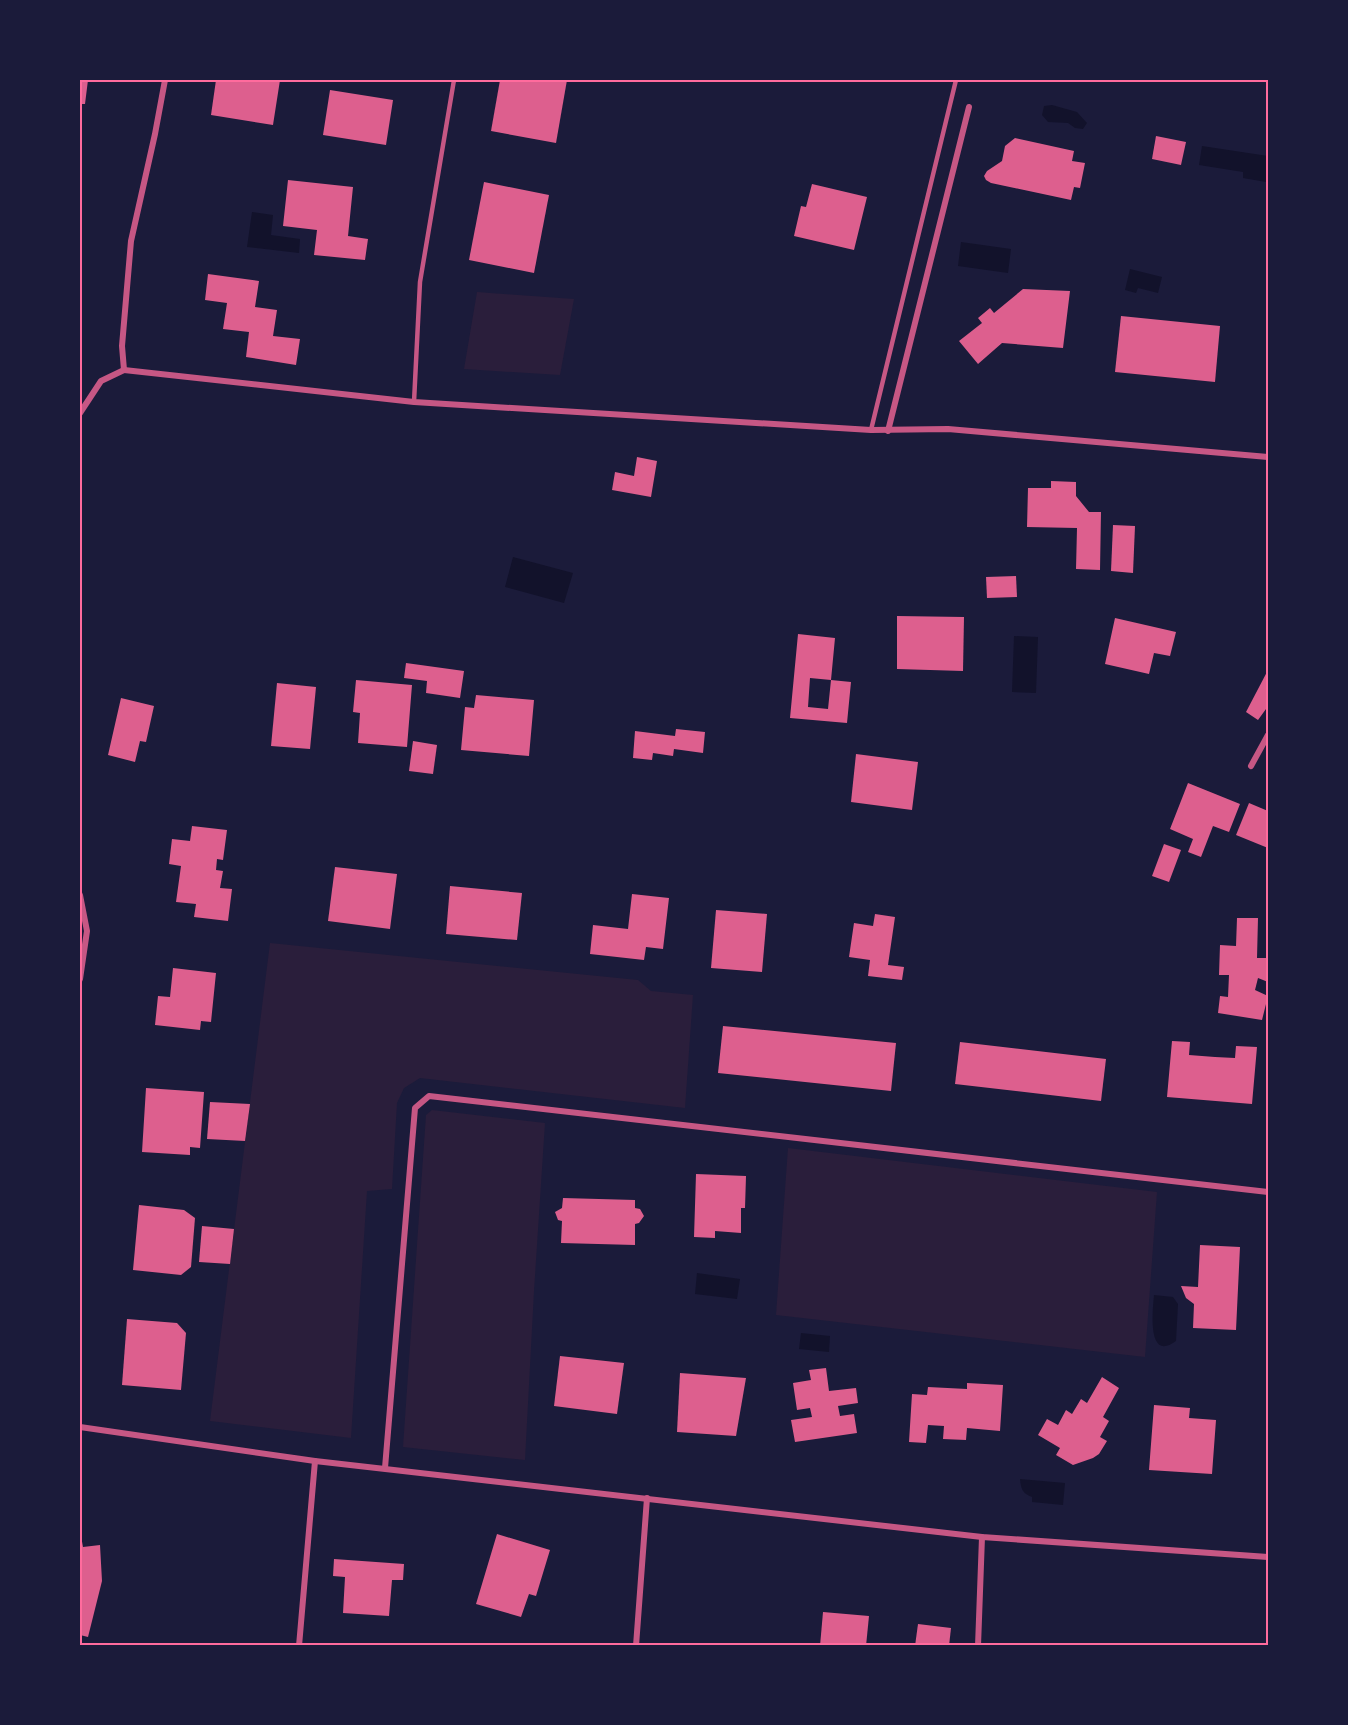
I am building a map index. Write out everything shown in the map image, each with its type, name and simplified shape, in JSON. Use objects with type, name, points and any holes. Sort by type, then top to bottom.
[{"type":"street","points":[[124,370],[122,346],[131,241],[165,80]]},
{"type":"street","points":[[888,431],[969,107]]},
{"type":"street","points":[[80,413],[101,381],[124,370],[414,402],[888,431],[948,429],[1269,457]]},
{"type":"street","points":[[1251,766],[1269,735]]},
{"type":"street","points":[[80,895],[87,931],[80,979]]},
{"type":"street","points":[[385,1468],[415,1108],[429,1096],[1269,1192]]},
{"type":"street","points":[[80,1427],[315,1461],[982,1537],[1269,1557]]},
{"type":"street","points":[[299,1646],[315,1461]]},
{"type":"street","points":[[636,1646],[647,1498]]},
{"type":"street","points":[[978,1646],[982,1537]]},
{"type":"lane","points":[[414,402],[420,282],[454,80]]},
{"type":"lane","points":[[872,430],[956,80]]},
{"type":"shaded area","points":[[1052,105],[1077,112],[1087,123],[1083,129],[1075,128],[1068,123],[1048,122],[1042,115],[1044,106]]},
{"type":"shaded area","points":[[1202,146],[1268,156],[1266,182],[1243,178],[1243,172],[1199,165]]},
{"type":"shaded area","points":[[252,212],[273,215],[271,235],[300,239],[299,253],[247,247]]},
{"type":"shaded area","points":[[961,242],[1011,249],[1008,273],[958,266]]},
{"type":"shaded area","points":[[1130,269],[1162,277],[1158,293],[1138,288],[1136,293],[1125,290]]},
{"type":"shaded area","points":[[477,292],[574,299],[560,375],[464,369]]},
{"type":"shaded area","points":[[513,557],[573,573],[564,603],[505,587]]},
{"type":"shaded area","points":[[1014,636],[1038,637],[1036,693],[1012,692]]},
{"type":"shaded area","points":[[270,943],[638,980],[651,991],[693,995],[685,1108],[420,1078],[404,1088],[397,1103],[392,1189],[367,1191],[351,1438],[210,1421]]},
{"type":"shaded area","points":[[432,1110],[545,1123],[525,1460],[403,1447],[426,1115]]},
{"type":"shaded area","points":[[788,1148],[1157,1192],[1145,1357],[776,1315]]},
{"type":"shaded area","points":[[697,1273],[740,1279],[737,1299],[695,1294]]},
{"type":"shaded area","points":[[1154,1295],[1173,1297],[1178,1304],[1176,1341],[1166,1346],[1160,1345],[1153,1331]]},
{"type":"shaded area","points":[[801,1333],[830,1336],[829,1352],[799,1349]]},
{"type":"shaded area","points":[[1020,1479],[1065,1483],[1063,1505],[1032,1502],[1032,1497],[1023,1490]]},
{"type":"building","points":[[80,80],[88,80],[85,104],[80,104]]},
{"type":"building","points":[[216,80],[280,80],[273,125],[211,115]]},
{"type":"building","points":[[500,80],[567,80],[556,143],[491,131]]},
{"type":"building","points":[[330,90],[393,100],[386,145],[323,135]]},
{"type":"building","points":[[1156,136],[1186,142],[1181,165],[1152,159]]},
{"type":"building","points":[[1015,138],[1074,151],[1072,161],[1085,163],[1080,188],[1074,187],[1071,200],[986,180],[984,176],[987,171],[1002,161],[1005,146]]},
{"type":"building","points":[[288,180],[353,187],[348,236],[368,239],[365,260],[314,255],[317,230],[283,226]]},
{"type":"building","points":[[484,182],[549,195],[534,273],[469,260]]},
{"type":"building","points":[[812,184],[867,197],[854,250],[794,236],[801,206],[806,207]]},
{"type":"building","points":[[208,274],[259,281],[255,307],[277,310],[273,336],[300,339],[296,365],[246,357],[249,332],[223,329],[227,303],[205,300]]},
{"type":"building","points":[[1023,289],[1070,291],[1063,348],[1002,343],[978,364],[959,341],[982,323],[978,318],[990,308],[994,313]]},
{"type":"building","points":[[1121,316],[1220,326],[1215,382],[1115,372]]},
{"type":"building","points":[[637,457],[657,461],[651,497],[612,490],[615,472],[634,476]]},
{"type":"building","points":[[1051,481],[1076,482],[1076,496],[1089,512],[1101,512],[1100,570],[1076,569],[1077,528],[1027,527],[1028,488],[1051,488]]},
{"type":"building","points":[[1113,525],[1135,526],[1133,573],[1111,571]]},
{"type":"building","points":[[1016,576],[1017,597],[987,598],[986,577]]},
{"type":"building","points":[[897,616],[964,617],[963,671],[897,669]]},
{"type":"building","points":[[1115,618],[1176,632],[1170,656],[1154,653],[1149,674],[1105,664]]},
{"type":"building","points":[[798,634],[835,638],[831,680],[851,682],[847,723],[790,718]],"holes":[[[810,678],[831,680],[828,709],[808,707]]]},
{"type":"building","points":[[406,663],[464,671],[460,698],[426,693],[427,681],[404,678]]},
{"type":"building","points":[[1268,670],[1268,710],[1266,709],[1258,720],[1246,712]]},
{"type":"building","points":[[356,680],[412,685],[407,747],[358,743],[360,713],[353,712]]},
{"type":"building","points":[[277,683],[316,687],[310,749],[271,746]]},
{"type":"building","points":[[476,695],[534,700],[529,756],[461,750],[465,707],[474,708]]},
{"type":"building","points":[[121,698],[154,706],[146,742],[140,741],[135,762],[108,755]]},
{"type":"building","points":[[676,729],[705,732],[703,753],[674,749],[673,756],[653,753],[652,760],[633,758],[635,731],[675,736]]},
{"type":"building","points":[[413,741],[437,745],[433,774],[409,771]]},
{"type":"building","points":[[856,754],[918,762],[912,810],[851,802]]},
{"type":"building","points":[[1188,783],[1240,804],[1229,832],[1213,826],[1201,857],[1188,852],[1193,839],[1170,829]]},
{"type":"building","points":[[1249,803],[1268,811],[1268,848],[1236,835]]},
{"type":"building","points":[[192,826],[227,830],[223,860],[217,859],[216,870],[223,871],[220,888],[232,889],[228,921],[194,917],[196,904],[176,902],[181,866],[169,864],[172,839],[190,841]]},
{"type":"building","points":[[1164,844],[1181,850],[1169,882],[1152,876]]},
{"type":"building","points":[[335,867],[397,874],[390,929],[328,921]]},
{"type":"building","points":[[450,886],[522,893],[517,940],[446,934]]},
{"type":"building","points":[[632,894],[669,898],[663,949],[646,947],[644,960],[590,954],[593,925],[628,929]]},
{"type":"building","points":[[716,910],[767,914],[762,972],[711,968]]},
{"type":"building","points":[[875,914],[895,917],[888,965],[904,967],[902,980],[868,976],[870,960],[849,957],[854,923],[873,926]]},
{"type":"building","points":[[1237,918],[1258,918],[1257,958],[1268,958],[1268,982],[1258,978],[1255,990],[1268,996],[1262,1020],[1218,1013],[1220,996],[1228,997],[1229,975],[1219,975],[1220,945],[1236,946]]},
{"type":"building","points":[[173,968],[216,973],[211,1022],[201,1021],[200,1030],[155,1025],[158,996],[170,997]]},
{"type":"building","points":[[723,1026],[896,1043],[891,1091],[718,1073]]},
{"type":"building","points":[[1172,1041],[1190,1042],[1189,1055],[1215,1057],[1235,1058],[1236,1046],[1257,1047],[1252,1104],[1167,1097]]},
{"type":"building","points":[[960,1042],[1106,1059],[1101,1101],[955,1084]]},
{"type":"building","points":[[146,1088],[204,1092],[200,1148],[190,1147],[190,1155],[142,1152]]},
{"type":"building","points":[[210,1102],[250,1104],[245,1141],[207,1139]]},
{"type":"building","points":[[696,1174],[746,1176],[745,1208],[741,1208],[741,1233],[715,1231],[715,1238],[694,1237]]},
{"type":"building","points":[[563,1198],[635,1200],[635,1208],[640,1209],[644,1216],[639,1223],[635,1224],[635,1245],[561,1243],[562,1221],[558,1220],[555,1212],[562,1208]]},
{"type":"building","points":[[139,1205],[184,1210],[195,1218],[191,1267],[181,1275],[133,1270]]},
{"type":"building","points":[[202,1226],[234,1229],[230,1264],[199,1262]]},
{"type":"building","points":[[1200,1245],[1240,1247],[1236,1330],[1193,1328],[1194,1304],[1186,1298],[1181,1286],[1198,1287]]},
{"type":"building","points":[[127,1319],[177,1323],[186,1333],[181,1390],[122,1385]]},
{"type":"building","points":[[560,1356],[624,1363],[617,1414],[554,1406]]},
{"type":"building","points":[[826,1368],[829,1391],[856,1388],[858,1403],[838,1406],[840,1416],[854,1414],[857,1433],[795,1442],[791,1420],[812,1417],[810,1408],[797,1410],[793,1383],[811,1380],[809,1370]]},
{"type":"building","points":[[680,1373],[746,1378],[736,1436],[677,1432]]},
{"type":"building","points":[[1102,1377],[1119,1388],[1103,1417],[1109,1421],[1100,1437],[1107,1441],[1099,1454],[1073,1465],[1056,1455],[1060,1448],[1038,1435],[1047,1419],[1058,1425],[1066,1410],[1072,1414],[1081,1399],[1087,1403]]},
{"type":"building","points":[[967,1383],[1003,1385],[1000,1431],[967,1428],[966,1440],[943,1439],[944,1426],[928,1425],[926,1443],[909,1442],[912,1394],[927,1395],[928,1387],[967,1389]]},
{"type":"building","points":[[1154,1405],[1190,1408],[1189,1418],[1216,1420],[1212,1474],[1149,1470]]},
{"type":"building","points":[[497,1534],[550,1550],[536,1596],[529,1594],[521,1617],[476,1604]]},
{"type":"building","points":[[81,1536],[83,1547],[100,1545],[102,1581],[88,1637],[80,1635]]},
{"type":"building","points":[[334,1559],[404,1564],[403,1580],[392,1580],[389,1616],[343,1613],[345,1577],[333,1576]]},
{"type":"building","points":[[823,1612],[869,1616],[866,1646],[820,1646]]},
{"type":"building","points":[[918,1624],[951,1628],[949,1646],[915,1646]]}]
